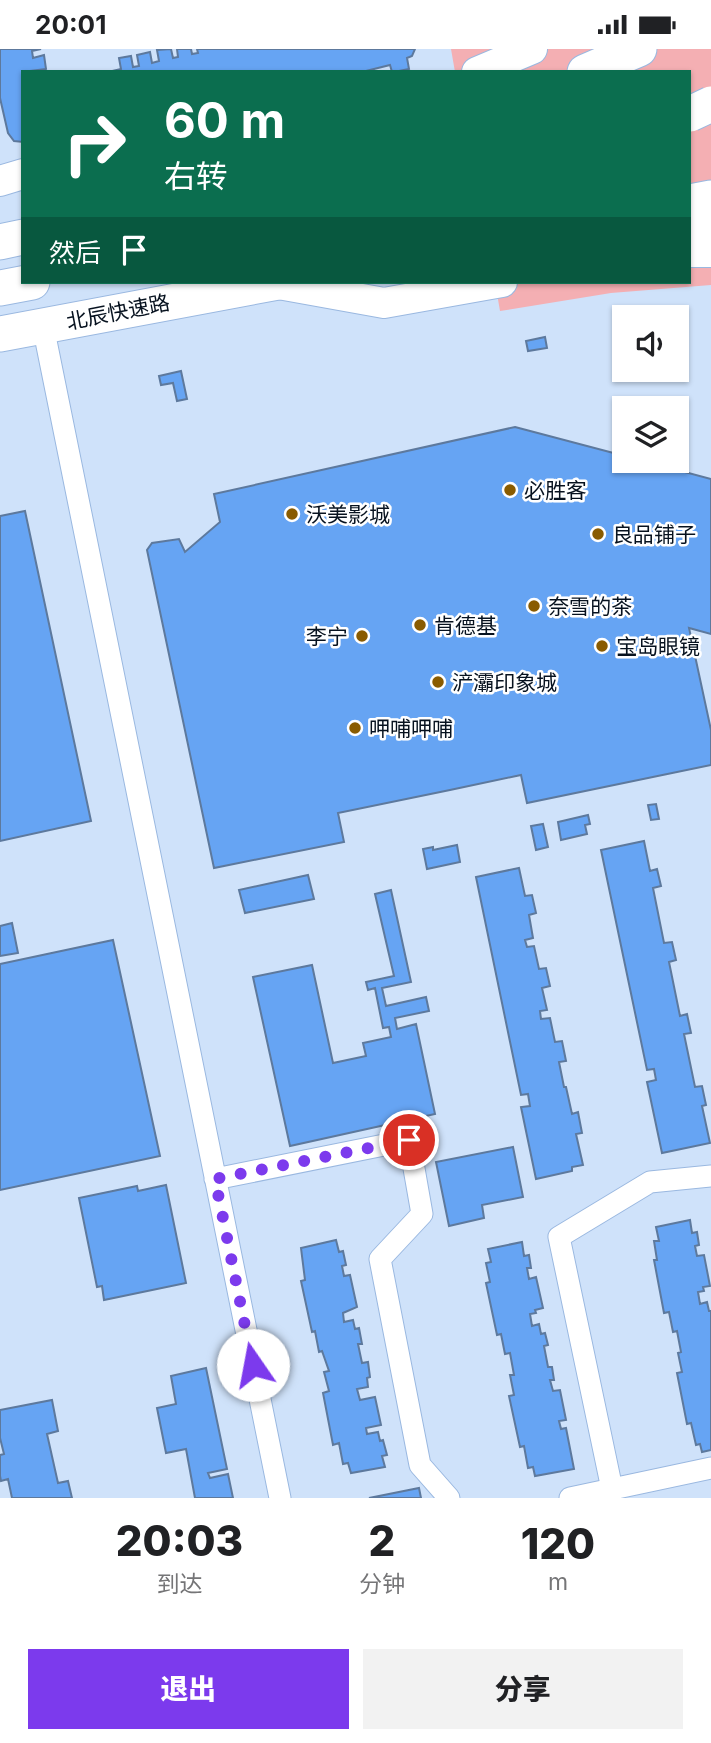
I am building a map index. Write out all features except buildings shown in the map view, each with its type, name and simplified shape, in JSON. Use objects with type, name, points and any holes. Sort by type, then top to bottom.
[{"type":"highway","points":[[590,70],[639,49]]},
{"type":"highway","points":[[691,112],[711,104]]},
{"type":"highway","points":[[691,202],[711,198]]},
{"type":"highway","points":[[691,229],[711,228]]},
{"type":"highway","points":[[0,242],[21,237]]},
{"type":"highway","points":[[0,288],[21,284]]},
{"type":"highway","name":"北辰快速路","points":[[0,334],[264,284]]},
{"type":"main road","points":[[482,70],[532,49]]},
{"type":"main road","points":[[0,181],[21,175]]},
{"type":"main road","points":[[691,252],[711,252]]},
{"type":"main road","points":[[285,284],[384,303],[491,284]]},
{"type":"street","points":[[43,326],[280,1498]]},
{"type":"street","points":[[215,1179],[409,1140],[422,1214],[380,1259],[420,1465],[449,1498]]},
{"type":"street","points":[[612,1489],[559,1237],[650,1182],[711,1176]]},
{"type":"street","points":[[570,1498],[612,1489],[645,1490],[711,1468]]},
{"type":"shaded area","points":[[451,49],[711,49],[711,285],[611,293],[500,311],[495,284],[691,284],[691,70],[455,70]]},
{"type":"place","name":"必胜客","points":[[510,490]]},
{"type":"place","name":"沃美影城","points":[[292,514]]},
{"type":"place","name":"良品铺子","points":[[598,534]]},
{"type":"place","name":"奈雪的茶","points":[[534,606]]},
{"type":"place","name":"肯德基","points":[[420,625]]},
{"type":"place","name":"李宁","points":[[362,636]]},
{"type":"place","name":"宝岛眼镜","points":[[602,646]]},
{"type":"place","name":"浐灞印象城","points":[[438,682]]},
{"type":"place","name":"呷哺呷哺","points":[[355,728]]},
{"type":"route","points":[[253,1365],[215,1179],[409,1140]]}]
